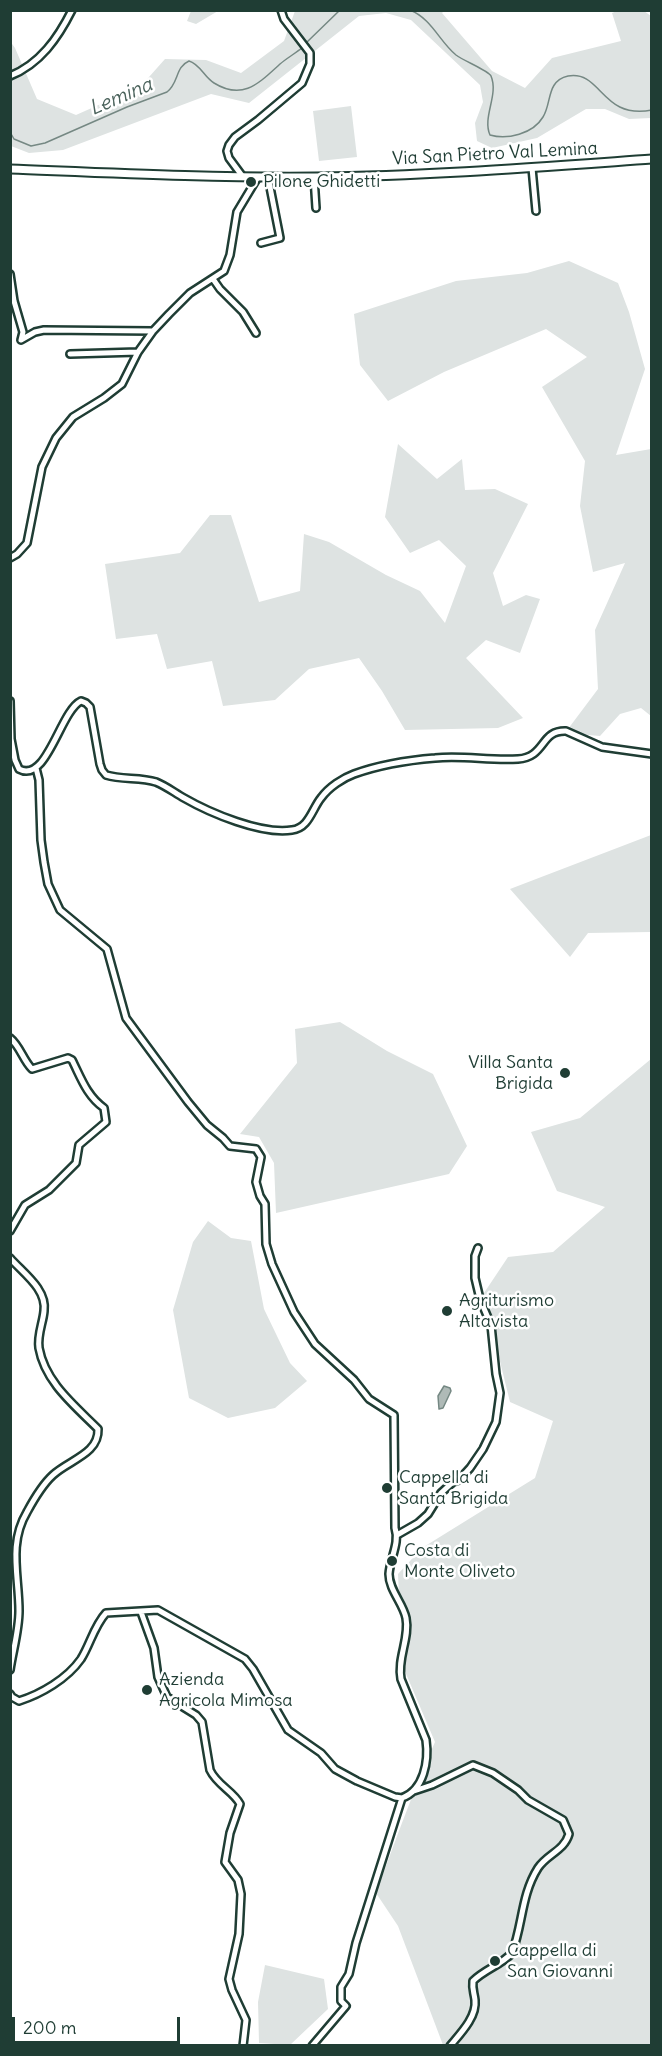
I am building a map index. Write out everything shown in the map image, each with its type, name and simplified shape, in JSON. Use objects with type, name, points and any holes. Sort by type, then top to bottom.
[{"type":"street","points":[[11,76],[26,69],[39,58],[60,35],[72,10]]},
{"type":"street","points":[[243,177],[228,155],[229,145],[235,137],[302,83],[310,64],[310,53],[284,19],[281,10]]},
{"type":"street","name":"Via San Pietro Val Lemina","points":[[10,169],[243,177],[314,177],[532,168],[651,159]]},
{"type":"street","points":[[532,168],[536,211]]},
{"type":"street","points":[[10,558],[17,555],[27,543],[42,467],[56,438],[73,417],[122,384],[138,352],[153,331],[190,293],[221,274],[226,267],[237,212],[258,177]]},
{"type":"street","points":[[261,243],[280,238],[268,177]]},
{"type":"street","points":[[314,177],[316,208]]},
{"type":"street","points":[[10,274],[15,308],[23,332],[21,340],[44,330],[139,329],[153,331]]},
{"type":"street","points":[[213,279],[243,312],[256,333]]},
{"type":"street","points":[[70,354],[138,352]]},
{"type":"street","points":[[10,701],[11,740],[15,760],[19,769],[25,772],[31,772],[36,768],[74,708],[81,701],[90,707],[100,764],[106,775],[152,781],[217,815],[247,825],[284,831],[302,827],[321,797],[329,789],[354,774],[393,765],[436,758],[520,759],[536,753],[552,733],[559,731],[566,731],[602,747],[651,754]]},
{"type":"street","points":[[36,768],[39,780],[40,840],[48,884],[60,910],[107,949],[126,1018],[188,1102],[207,1125],[224,1138],[230,1146],[256,1149],[261,1157],[256,1182],[265,1204],[267,1244],[272,1264],[294,1312],[315,1344],[354,1380],[369,1399],[394,1415],[395,1528],[398,1535],[389,1575],[406,1619],[399,1670],[426,1740],[427,1750],[426,1767],[413,1791]]},
{"type":"street","points":[[10,1038],[32,1069],[68,1058],[72,1060],[86,1089],[104,1108],[106,1122],[79,1145],[76,1163],[49,1190],[25,1205],[10,1231]]},
{"type":"street","points":[[398,1535],[428,1514],[447,1488],[459,1480],[470,1468],[483,1449],[496,1422],[500,1393],[491,1325],[480,1299],[475,1278],[475,1256],[478,1248]]},
{"type":"street","points":[[10,1258],[35,1283],[42,1296],[45,1309],[38,1346],[45,1368],[57,1388],[98,1429],[95,1445],[64,1466],[45,1483],[21,1523],[15,1548],[19,1617],[10,1670]]},
{"type":"street","points":[[10,1694],[19,1701],[55,1684],[80,1660],[106,1613],[158,1610],[199,1635],[239,1655],[253,1669],[288,1730],[321,1753],[335,1769],[357,1781],[402,1798]]},
{"type":"street","points":[[141,1612],[154,1648],[158,1677],[167,1697],[196,1715],[202,1722],[213,1777],[240,1804],[230,1833],[225,1862],[238,1880],[241,1894],[239,1939],[229,1979],[246,2020],[243,2046]]},
{"type":"street","points":[[312,2046],[346,2006],[340,2001],[341,1987],[350,1974],[356,1943],[402,1798],[473,1765],[518,1790],[528,1800],[563,1820],[569,1834],[566,1843],[539,1867],[524,1899],[513,1953],[473,1981],[472,1990],[476,2001],[469,2022],[450,2046]]},
{"type":"shaded area","points":[[191,10],[218,11],[196,24],[187,21]]},
{"type":"shaded area","points":[[295,11],[444,11],[442,13],[492,71],[525,88],[552,58],[621,41],[612,13],[644,11],[651,16],[651,118],[629,119],[605,109],[586,109],[537,138],[492,148],[477,141],[475,123],[483,102],[480,85],[411,20],[386,13],[359,16],[249,103],[211,94],[63,150],[29,153],[11,146],[10,41],[37,99],[76,115],[141,86],[165,59],[206,60],[241,73],[284,41]]},
{"type":"shaded area","points":[[351,106],[357,157],[319,161],[313,111]]},
{"type":"shaded area","points":[[569,261],[618,283],[629,312],[645,369],[616,455],[651,449],[651,716],[641,708],[620,714],[600,736],[565,733],[598,689],[595,630],[625,563],[593,572],[580,506],[585,461],[542,387],[587,357],[546,329],[444,372],[388,401],[360,365],[354,314],[456,281],[527,273]]},
{"type":"shaded area","points":[[398,444],[437,479],[462,459],[465,490],[495,489],[528,504],[493,573],[503,606],[526,595],[540,599],[520,653],[486,640],[466,658],[523,718],[498,728],[405,730],[359,658],[309,669],[275,700],[223,706],[212,661],[167,669],[157,634],[116,639],[105,564],[180,553],[210,515],[231,515],[259,602],[300,591],[304,534],[329,542],[386,575],[420,591],[445,623],[466,566],[439,540],[410,553],[385,517]]},
{"type":"shaded area","points":[[651,835],[651,932],[588,933],[570,957],[510,889]]},
{"type":"shaded area","points":[[340,1022],[387,1051],[433,1074],[467,1146],[449,1174],[276,1213],[274,1163],[259,1137],[240,1134],[297,1063],[295,1029]]},
{"type":"shaded area","points":[[651,1059],[651,2045],[443,2045],[398,1926],[376,1893],[435,1742],[401,1662],[404,1619],[399,1596],[398,1574],[422,1548],[535,1478],[553,1421],[510,1402],[491,1325],[480,1299],[508,1257],[553,1252],[605,1207],[557,1191],[531,1132],[580,1118]]},
{"type":"shaded area","points":[[208,1221],[231,1238],[251,1241],[264,1309],[290,1363],[307,1381],[275,1408],[228,1418],[189,1398],[173,1310],[193,1242]]},
{"type":"shaded area","points":[[444,1386],[450,1388],[451,1391],[443,1408],[439,1409],[438,1396]]},
{"type":"shaded area","points":[[265,1965],[324,1979],[328,2009],[290,2045],[259,2043],[258,2002]]},
{"type":"waterway","name":"Lemina","points":[[306,43],[340,10]]},
{"type":"waterway","name":"Lemina","points":[[410,10],[424,19],[456,55],[491,76],[493,91],[488,121],[490,135],[512,136],[533,128],[546,111],[553,87],[568,76],[579,76],[588,80],[622,108],[635,111],[652,110]]},
{"type":"waterway","name":"Lemina","points":[[10,132],[14,139],[31,146],[45,143],[167,92],[174,84],[181,67],[189,61],[214,83],[224,88],[242,90],[258,83],[303,47]]},
{"type":"place","name":"Pilone Ghidetti","points":[[251,182]]},
{"type":"place","name":"Villa Santa Brigida","points":[[565,1073]]},
{"type":"place","name":"Agriturismo Altavista","points":[[447,1311]]},
{"type":"place","name":"Cappella di Santa Brigida","points":[[387,1488]]},
{"type":"place","name":"Costa di Monte Oliveto","points":[[392,1561]]},
{"type":"place","name":"Azienda Agricola Mimosa","points":[[147,1690]]},
{"type":"place","name":"Cappella di San Giovanni","points":[[495,1961]]}]
